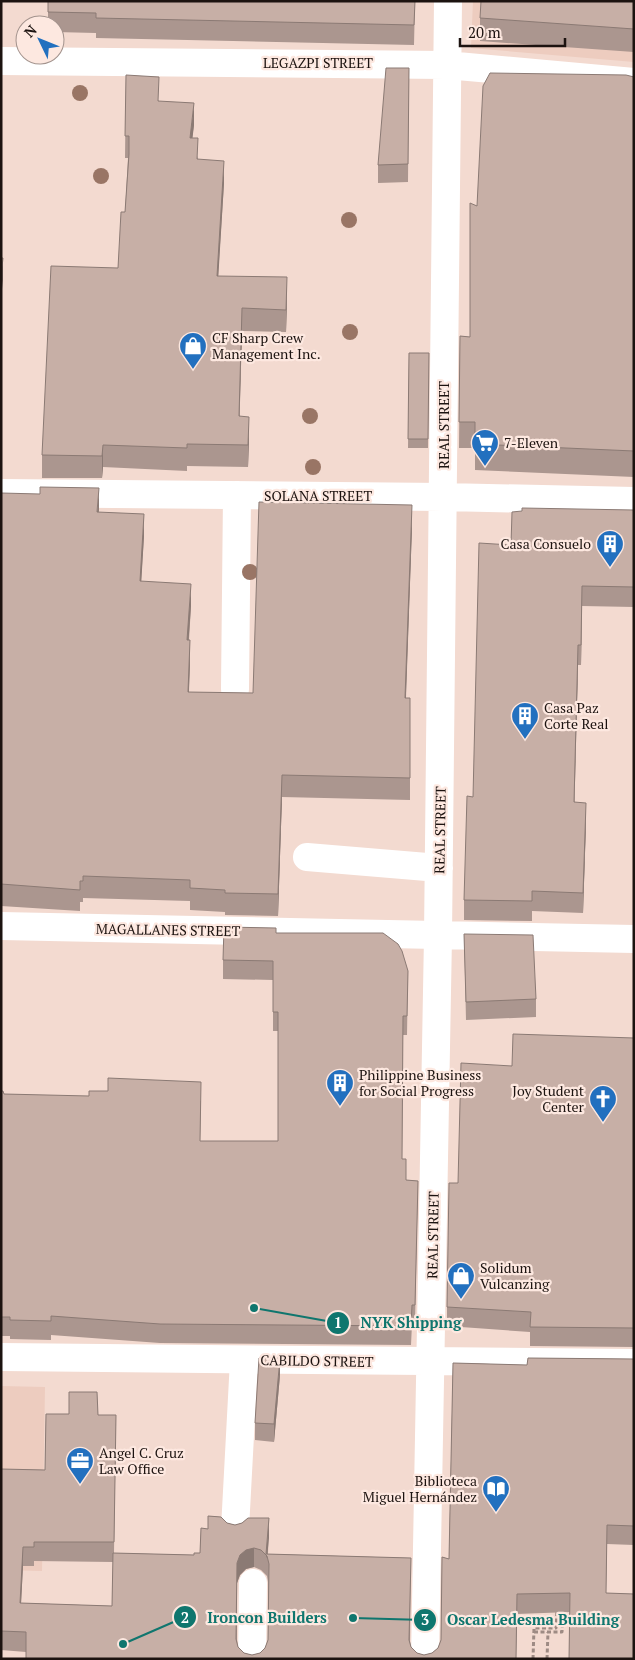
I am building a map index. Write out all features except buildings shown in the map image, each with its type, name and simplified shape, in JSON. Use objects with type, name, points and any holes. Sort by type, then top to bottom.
[{"type":"street","name":"REAL STREET","points":[[425,1659],[439,868],[448,1]]},
{"type":"street","name":"LEGAZPI STREET","points":[[1,61],[446,65],[634,82]]},
{"type":"street","name":"SOLANA STREET","points":[[1,493],[444,496],[634,501]]},
{"type":"street","points":[[235,689],[237,495]]},
{"type":"street","points":[[307,857],[439,868]]},
{"type":"street","name":"MAGALLANES STREET","points":[[1,926],[634,939]]},
{"type":"street","name":"CABILDO STREET","points":[[1,1357],[634,1363]]},
{"type":"street","points":[[235,1529],[244,1360]]},
{"type":"street","points":[[252,1659],[253,1583]]},
{"type":"path","points":[[534,1632],[562,1632],[563,1603]]},
{"type":"path","points":[[534,1659],[534,1628],[556,1628],[557,1605]]},
{"type":"path","points":[[547,1659],[548,1632]]},
{"type":"shaded area","points":[[473,1],[634,1],[634,62],[471,48]]},
{"type":"shaded area","points":[[1,1386],[45,1387],[42,1571],[1,1570]]},
{"type":"place","name":"CF Sharp Crew Management Inc.","points":[[193,370]]},
{"type":"place","name":"7-Eleven","points":[[485,467]]},
{"type":"place","name":"Casa Consuelo","points":[[610,568]]},
{"type":"place","name":"Casa Paz Corte Real","points":[[525,740]]},
{"type":"place","name":"Philippine Business for Social Progress","points":[[340,1107]]},
{"type":"place","name":"Joy Student Center","points":[[603,1123]]},
{"type":"place","name":"Solidum Vulcanzing","points":[[461,1300]]},
{"type":"place","name":"NYK Shipping","points":[[254,1308]]},
{"type":"place","name":"Angel C. Cruz Law Office","points":[[80,1485]]},
{"type":"place","name":"Biblioteca Miguel Hernández","points":[[496,1513]]},
{"type":"place","name":"Oscar Ledesma Building","points":[[353,1618]]},
{"type":"place","name":"Ironcon Builders","points":[[123,1644]]}]
